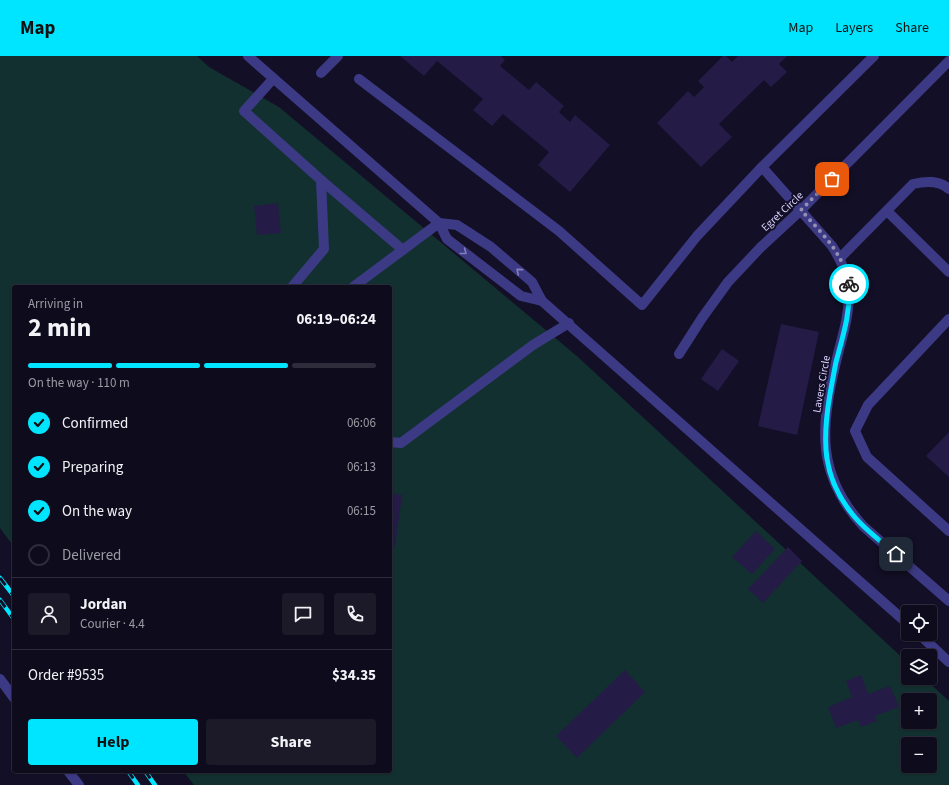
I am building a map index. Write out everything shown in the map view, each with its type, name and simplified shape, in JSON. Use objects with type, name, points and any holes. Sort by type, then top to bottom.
[{"type":"street","points":[[248,56],[439,223],[447,238],[521,296],[542,301]]},
{"type":"street","points":[[321,73],[338,56]]},
{"type":"street","points":[[359,79],[559,231],[642,305],[697,236],[762,167],[874,56]]},
{"type":"street","name":"Egret Circle","points":[[679,354],[702,318],[728,282],[761,247],[801,210],[949,62]]},
{"type":"street","points":[[273,79],[244,111],[321,180],[403,250]]},
{"type":"street","name":"Lavers Circle","points":[[762,167],[832,246],[840,258],[849,284],[850,298],[848,313],[835,367],[826,418],[825,447],[831,476],[845,504],[863,526],[949,601]]},
{"type":"street","points":[[294,285],[324,249],[321,180]]},
{"type":"street","points":[[840,258],[914,184],[936,182],[949,189]]},
{"type":"street","points":[[887,211],[949,272]]},
{"type":"street","points":[[356,285],[439,223],[457,225],[491,247],[532,282],[542,301],[569,323],[901,618]]},
{"type":"street","points":[[949,319],[868,405],[855,431],[867,457],[949,531]]},
{"type":"street","points":[[392,442],[401,443],[533,345],[569,323]]},
{"type":"street","points":[[926,641],[949,662]]},
{"type":"street","points":[[0,679],[12,695]]},
{"type":"street","points":[[70,773],[79,785]]},
{"type":"green space","points":[[0,56],[197,56],[209,67],[279,107],[578,357],[901,657],[901,685],[932,685],[949,701],[949,785],[194,785],[185,773],[392,773],[392,285],[12,285],[12,544],[0,528]]},
{"type":"building","points":[[400,56],[501,56],[505,60],[500,66],[529,90],[536,82],[564,106],[559,112],[570,122],[575,115],[610,145],[570,192],[538,165],[549,152],[503,114],[492,126],[473,110],[483,99],[437,61],[424,76]]},
{"type":"building","points":[[723,56],[726,56],[732,62],[738,56],[787,56],[779,64],[787,72],[771,87],[764,80],[719,124],[732,137],[701,167],[657,123],[688,91],[694,97],[704,87],[698,81]]},
{"type":"building","points":[[278,203],[281,233],[257,235],[254,206]]},
{"type":"building","points":[[781,324],[819,332],[797,435],[758,426]]},
{"type":"building","points":[[722,349],[739,361],[718,391],[701,379]]},
{"type":"building","points":[[949,432],[949,477],[926,456]]},
{"type":"building","points":[[392,493],[402,495],[395,547],[392,547]]},
{"type":"building","points":[[756,531],[775,549],[752,574],[732,557]]},
{"type":"building","points":[[788,547],[802,561],[763,603],[748,589]]},
{"type":"building","points":[[625,670],[645,692],[577,758],[556,736]]},
{"type":"building","points":[[861,675],[868,694],[890,686],[899,707],[875,716],[877,721],[861,727],[858,720],[836,728],[828,707],[852,697],[846,681]]},
{"type":"railway","points":[[0,578],[12,593]]},
{"type":"railway","points":[[0,600],[12,616]]},
{"type":"railway","points":[[129,773],[138,785]]},
{"type":"railway","points":[[146,773],[155,785]]},
{"type":"way so far","points":[[832,179],[801,210],[832,246],[840,258],[849,284]]},
{"type":"route","points":[[849,284],[850,298],[848,313],[835,367],[826,418],[825,447],[827,462],[837,490],[853,515],[863,526],[896,554]]}]
